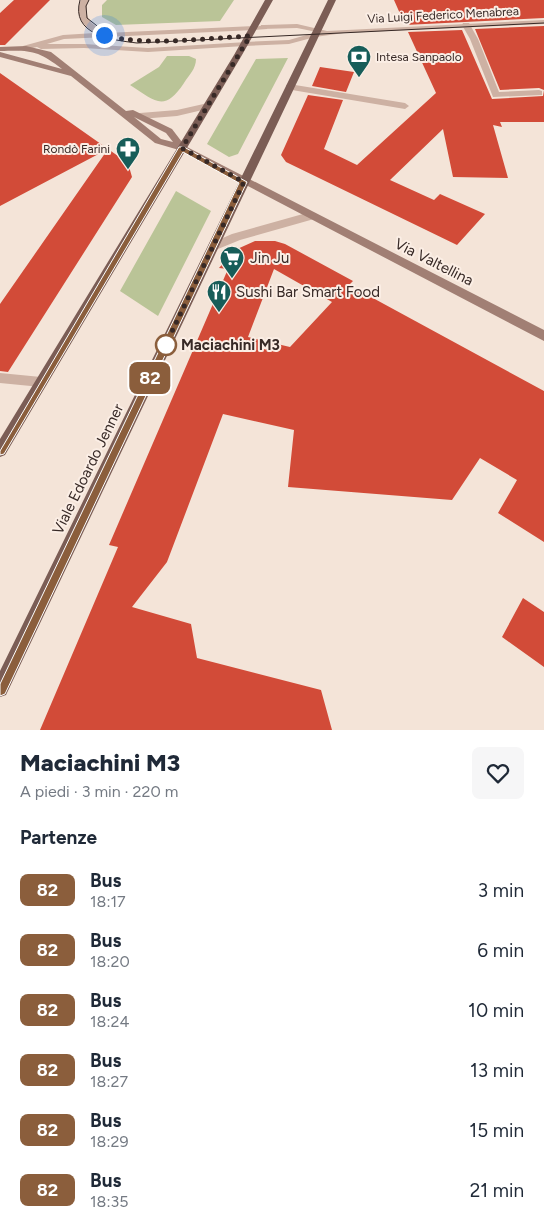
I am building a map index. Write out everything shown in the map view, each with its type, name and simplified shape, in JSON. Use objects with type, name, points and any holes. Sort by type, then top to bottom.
[{"type":"main road","points":[[0,451],[250,36],[269,0]]},
{"type":"main road","name":"Viale Edoardo Jenner","points":[[0,689],[332,0]]},
{"type":"main road","points":[[0,49],[26,48],[48,54],[158,141],[182,148]]},
{"type":"main road","points":[[0,54],[74,76]]},
{"type":"main road","points":[[113,104],[168,131],[182,148]]},
{"type":"main road","name":"Via Valtellina","points":[[182,148],[244,182],[544,336]]},
{"type":"street","points":[[85,0],[81,12],[83,19],[91,28],[104,35],[116,38],[142,41],[250,36]]},
{"type":"street","name":"Via Luigi Federico Menabrea","points":[[317,32],[544,22]]},
{"type":"street","points":[[466,25],[474,39],[496,95],[539,93]]},
{"type":"street","points":[[26,48],[54,39],[104,35],[297,26],[317,32]]},
{"type":"street","points":[[26,48],[84,46],[148,50],[289,42],[317,32]]},
{"type":"street","points":[[289,88],[405,106]]},
{"type":"street","points":[[140,116],[177,113],[208,106]]},
{"type":"street","points":[[213,247],[236,237],[310,216]]},
{"type":"street","points":[[0,378],[41,382]]},
{"type":"green space","points":[[107,0],[234,0],[220,21],[116,25],[102,17],[102,5]]},
{"type":"green space","points":[[167,56],[189,56],[196,59],[192,72],[171,98],[159,101],[146,96],[130,85],[159,67]]},
{"type":"green space","points":[[288,58],[238,154],[229,157],[207,144],[256,59]]},
{"type":"green space","points":[[176,191],[211,211],[158,316],[120,291]]},
{"type":"building","points":[[14,0],[50,0],[5,45],[0,45],[0,13]]},
{"type":"building","points":[[394,0],[544,0],[544,18],[405,25]]},
{"type":"building","points":[[544,26],[544,90],[539,88],[500,90],[475,29]]},
{"type":"building","points":[[462,30],[492,99],[543,96],[544,90],[544,122],[500,122],[502,127],[493,125],[508,178],[453,177],[443,129],[390,180],[434,200],[440,194],[485,214],[457,245],[286,162],[281,155],[308,95],[343,100],[324,149],[357,165],[436,93],[408,32]]},
{"type":"building","points":[[320,67],[354,72],[346,92],[312,86]]},
{"type":"building","points":[[0,73],[108,149],[0,206]]},
{"type":"building","points":[[108,149],[128,163],[132,177],[8,372],[0,371],[0,304]]},
{"type":"building","points":[[255,241],[275,241],[285,244],[353,281],[349,285],[544,391],[544,542],[498,513],[517,480],[480,458],[452,500],[288,487],[294,430],[223,414],[167,562],[132,607],[191,624],[197,658],[321,690],[332,730],[40,730],[118,547],[109,545],[228,269],[219,268],[235,250]],"holes":[[[274,269],[332,302],[290,347],[248,337]]]},
{"type":"building","points":[[523,598],[544,612],[544,667],[502,637]]},
{"type":"tram line","points":[[80,0],[79,12],[81,21],[87,28],[95,34],[137,43],[544,23]]},
{"type":"tram line","points":[[89,0],[86,6],[87,18],[101,29]]},
{"type":"bus line","name":"82","points":[[0,451],[182,148],[244,182],[0,689]]},
{"type":"place","name":"Intesa Sanpaolo","points":[[359,78]]},
{"type":"place","name":"Rondò Farini","points":[[128,170]]},
{"type":"place","name":"Jin Ju","points":[[232,279]]},
{"type":"place","name":"Sushi Bar Smart Food","points":[[219,313]]},
{"type":"place","name":"Maciachini M3","points":[[166,345]]},
{"type":"route","points":[[104,35],[142,41],[250,36],[182,148],[244,182],[164,348],[166,345]]}]
